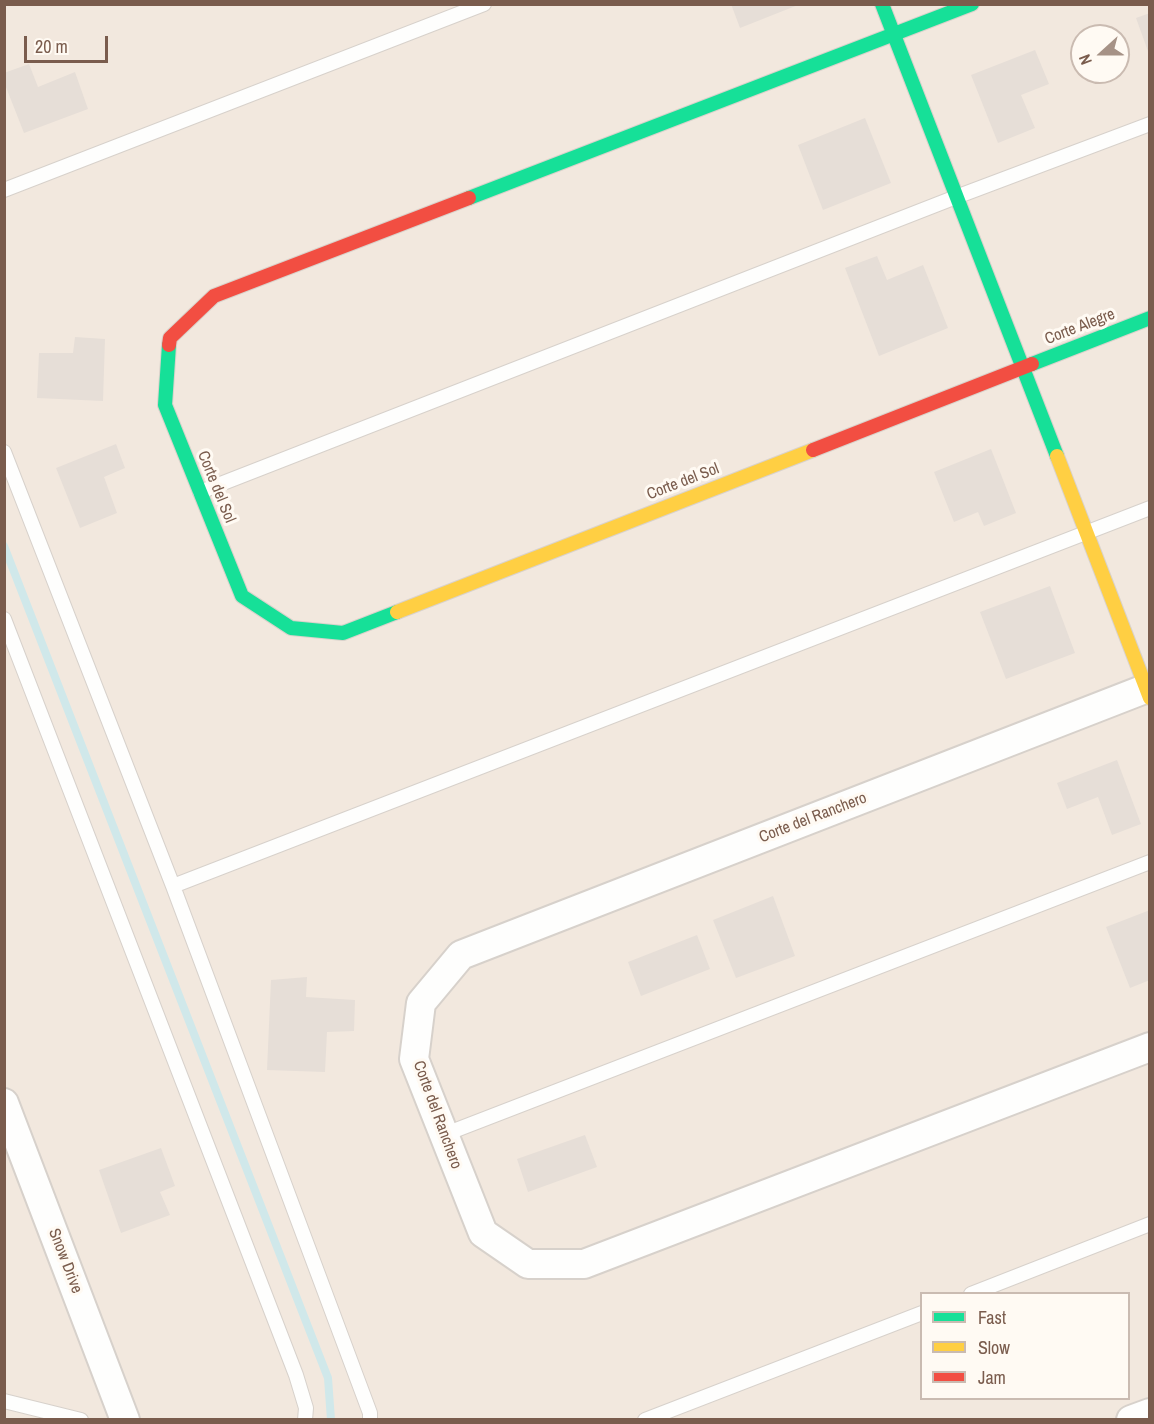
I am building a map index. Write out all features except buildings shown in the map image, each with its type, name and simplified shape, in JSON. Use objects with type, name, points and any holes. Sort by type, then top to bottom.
[{"type":"street","points":[[882,4],[1148,691]]},
{"type":"street","points":[[894,35],[972,4]]},
{"type":"street","name":"Corte del Sol","points":[[894,35],[214,296],[170,338],[165,405],[242,596],[291,628],[343,633],[1021,367]]},
{"type":"street","name":"Corte Alegre","points":[[1021,367],[1149,318]]},
{"type":"street","name":"Corte del Ranchero","points":[[1148,691],[461,955],[421,1003],[414,1059],[483,1233],[528,1264],[584,1264],[1149,1047]]},
{"type":"street","name":"Snow Drive","points":[[4,1103],[125,1419]]},
{"type":"street","points":[[1131,1419],[1149,1413]]},
{"type":"lane","points":[[4,190],[484,4]]},
{"type":"lane","points":[[200,492],[1149,124]]},
{"type":"lane","points":[[4,452],[173,886],[370,1413],[370,1419]]},
{"type":"lane","points":[[173,886],[1149,508]]},
{"type":"lane","points":[[4,619],[296,1375],[306,1408],[305,1419]]},
{"type":"lane","points":[[443,1135],[1149,862]]},
{"type":"lane","points":[[974,1292],[1149,1224]]},
{"type":"lane","points":[[645,1419],[920,1312]]},
{"type":"lane","points":[[4,1401],[81,1419]]},
{"type":"shaded area","points":[[5,5],[1149,5],[1149,1419],[5,1419]]},
{"type":"waterway","points":[[4,546],[328,1378],[331,1420]]},
{"type":"traffic: fast","points":[[882,4],[1057,456]]},
{"type":"traffic: fast","points":[[469,198],[972,4]]},
{"type":"traffic: fast","points":[[1032,364],[1150,318]]},
{"type":"traffic: fast","points":[[169,345],[165,405],[242,596],[291,628],[343,633],[397,612]]},
{"type":"traffic: slow","points":[[397,612],[813,450]]},
{"type":"traffic: slow","points":[[1057,456],[1150,698]]},
{"type":"traffic: jam","points":[[169,345],[170,338],[214,296],[469,198]]},
{"type":"traffic: jam","points":[[813,450],[1032,364]]}]
